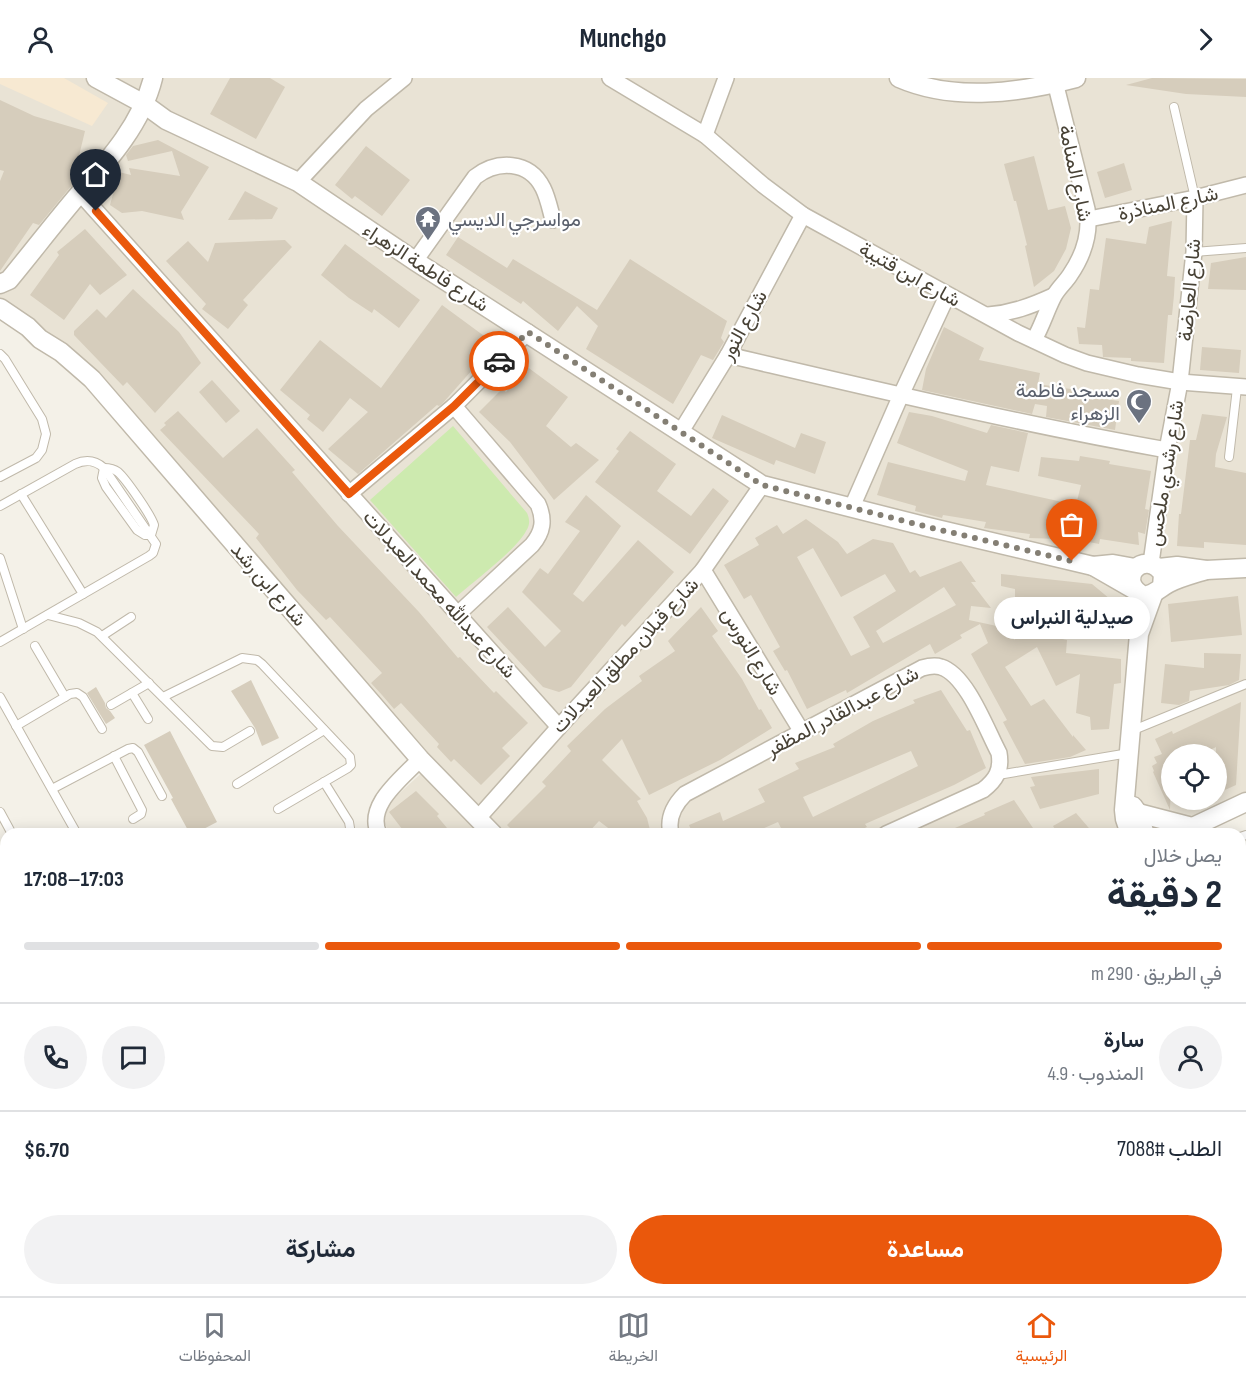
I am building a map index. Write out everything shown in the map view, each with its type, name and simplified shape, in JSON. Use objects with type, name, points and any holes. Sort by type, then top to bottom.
[{"type":"street","name":"شارع فاطمة الزهراء","points":[[96,78],[144,104],[166,120],[298,182],[762,485],[1093,566],[1113,564],[1147,580],[1178,566],[1206,570],[1246,568]]},
{"type":"street","points":[[0,306],[8,290],[5,282],[99,172],[131,129],[144,104],[153,78]]},
{"type":"street","points":[[298,182],[366,109],[404,78]]},
{"type":"street","name":"شارع ابن قتيبة","points":[[610,78],[705,135],[763,185],[803,215],[946,296],[1034,340],[1087,363],[1138,375],[1180,382],[1241,387]]},
{"type":"street","points":[[705,135],[726,78]]},
{"type":"street","points":[[899,78],[918,86],[944,92],[971,93],[1076,78]]},
{"type":"street","name":"شارع المنامة","points":[[1034,340],[1053,296],[1070,276],[1080,256],[1087,236],[1089,219],[1055,81]]},
{"type":"street","points":[[416,261],[475,177],[485,169],[494,166],[514,165],[531,173],[543,189],[553,220]]},
{"type":"street","name":"شارع المناذرة","points":[[1089,219],[1195,198],[1246,185]]},
{"type":"street","name":"شارع عبدالله محمد العبدلات","points":[[80,193],[559,726]]},
{"type":"street","name":"شارع العارضة","points":[[1180,382],[1194,252],[1195,198]]},
{"type":"street","name":"شارع النور","points":[[680,433],[728,354],[803,215]]},
{"type":"street","points":[[852,507],[946,296]]},
{"type":"street","name":"شارع المنامة","points":[[987,315],[1007,314],[1021,310],[1053,296]]},
{"type":"street","name":"شارع ابن رشد","points":[[0,306],[40,339],[61,352],[92,380],[420,759],[488,828]]},
{"type":"street","name":"شارع ابن رشد","points":[[0,322],[24,336],[40,339]]},
{"type":"street","points":[[349,494],[454,406],[528,332]]},
{"type":"street","points":[[728,354],[900,395],[1167,450]]},
{"type":"street","name":"شارع رشدي ملحس","points":[[1127,820],[1130,731],[1139,634],[1135,623],[1147,580],[1180,382]]},
{"type":"street","points":[[454,406],[538,504],[543,522],[539,537],[532,545],[459,614]]},
{"type":"street","name":"شارع قبلان مطلق العبدلات","points":[[479,818],[559,726],[703,570],[762,485]]},
{"type":"street","name":"شارع النورس","points":[[703,570],[802,732]]},
{"type":"street","name":"شارع عبدالقادر المظفر","points":[[670,828],[672,811],[685,794],[922,668],[932,666],[943,667],[965,687],[999,753],[998,775]]},
{"type":"street","points":[[377,828],[375,821],[378,806],[420,759]]},
{"type":"street","points":[[899,828],[983,790],[998,775]]},
{"type":"street","points":[[1189,828],[1246,802]]},
{"type":"street","points":[[1127,820],[1173,828]]},
{"type":"lane","points":[[1174,107],[1195,198]]},
{"type":"lane","points":[[1194,252],[1246,248]]},
{"type":"lane","points":[[0,354],[42,419],[46,434],[42,450],[36,458],[0,477]]},
{"type":"lane","points":[[1229,457],[1241,387]]},
{"type":"lane","points":[[0,506],[81,462],[94,461],[104,468],[156,544],[153,553],[0,642]]},
{"type":"lane","points":[[21,494],[83,594]]},
{"type":"lane","points":[[0,558],[22,629]]},
{"type":"lane","points":[[48,615],[85,625],[102,636],[212,746],[223,747],[250,731]]},
{"type":"lane","points":[[102,636],[131,617]]},
{"type":"lane","points":[[35,646],[65,697]]},
{"type":"lane","points":[[163,697],[235,660],[249,657],[262,664],[350,757],[351,761],[348,768],[278,809]]},
{"type":"lane","points":[[111,705],[149,683]]},
{"type":"lane","points":[[1130,731],[1246,684]]},
{"type":"lane","points":[[16,726],[73,693],[80,694],[102,729]]},
{"type":"lane","points":[[132,693],[148,719]]},
{"type":"lane","points":[[0,697],[74,828]]},
{"type":"lane","points":[[237,784],[324,730]]},
{"type":"lane","points":[[52,789],[131,748],[136,749],[162,796]]},
{"type":"lane","points":[[998,775],[1130,752]]},
{"type":"lane","points":[[114,756],[142,810],[140,815],[133,819]]},
{"type":"lane","points":[[324,782],[349,822],[350,828]]},
{"type":"lane","points":[[0,812],[9,828]]},
{"type":"shaded area","points":[[0,78],[1246,78],[1246,795],[1227,804],[1227,744],[1161,744],[1161,810],[1216,810],[1180,828],[387,828],[379,812],[428,767],[109,393],[0,302]]},
{"type":"shaded area","points":[[0,78],[64,78],[108,103],[92,126],[0,84]]},
{"type":"green space","points":[[453,426],[529,518],[526,531],[514,547],[456,597],[370,500]]},
{"type":"building","points":[[230,78],[270,78],[285,87],[256,139],[210,114]]},
{"type":"building","points":[[1152,78],[1246,79],[1246,97],[1186,94],[1126,85]]},
{"type":"building","points":[[0,100],[34,116],[85,131],[72,185],[39,225],[33,223],[0,271],[0,181],[4,171],[0,170]]},
{"type":"building","points":[[158,140],[209,167],[181,212],[184,220],[142,211],[122,213],[110,205],[119,172],[131,175],[129,168],[180,176],[172,151],[128,161],[126,155],[133,146]]},
{"type":"building","points":[[366,146],[410,180],[382,216],[355,196],[352,199],[335,185]]},
{"type":"building","points":[[1034,156],[1048,210],[1065,206],[1071,228],[1066,249],[1054,271],[1034,287],[1025,246],[1027,245],[1004,164]]},
{"type":"building","points":[[1124,163],[1132,190],[1105,198],[1097,172]]},
{"type":"building","points":[[245,191],[278,208],[272,219],[228,220]]},
{"type":"building","points":[[1172,221],[1167,276],[1175,277],[1174,295],[1172,315],[1168,315],[1164,363],[1103,357],[1102,345],[1079,344],[1077,327],[1085,328],[1090,289],[1099,290],[1106,238],[1146,244],[1149,227]]},
{"type":"building","points":[[85,229],[127,275],[100,295],[90,284],[64,320],[30,295],[59,255],[57,252]]},
{"type":"building","points":[[458,237],[507,268],[513,259],[597,310],[630,259],[727,321],[721,338],[724,342],[713,360],[701,355],[673,404],[586,349],[598,326],[577,306],[558,331],[523,301],[521,304],[446,255]]},
{"type":"building","points":[[285,240],[292,247],[243,300],[248,305],[228,329],[202,309],[206,304],[166,261],[188,241],[208,262],[215,243]]},
{"type":"building","points":[[345,244],[420,300],[399,328],[374,309],[372,313],[349,298],[321,275]]},
{"type":"building","points":[[1246,257],[1246,290],[1208,289],[1211,263]]},
{"type":"building","points":[[133,289],[179,332],[201,363],[155,413],[127,382],[123,386],[74,335],[74,331],[97,309],[106,318]]},
{"type":"building","points":[[442,305],[491,341],[470,367],[473,369],[442,404],[437,405],[358,474],[328,449],[368,412],[350,398],[323,432],[307,419],[310,415],[280,390],[320,340],[381,388]]},
{"type":"building","points":[[944,327],[984,348],[979,360],[1040,373],[1038,384],[1077,390],[1076,395],[1119,401],[1115,430],[1046,417],[1047,406],[1035,404],[1032,414],[922,390],[926,369]]},
{"type":"building","points":[[1202,347],[1241,350],[1239,373],[1200,370]]},
{"type":"building","points":[[526,366],[568,397],[546,426],[571,447],[576,443],[599,460],[554,500],[510,442],[479,412],[502,389],[506,392]]},
{"type":"building","points":[[212,380],[240,411],[226,423],[199,392]]},
{"type":"building","points":[[178,411],[223,458],[257,428],[295,470],[292,472],[338,526],[419,612],[458,658],[460,657],[494,693],[496,691],[528,723],[502,748],[510,756],[481,785],[454,759],[451,762],[437,747],[439,744],[401,703],[394,709],[371,683],[382,673],[330,617],[326,620],[297,590],[256,538],[259,534],[160,430],[166,425],[164,423]]},
{"type":"building","points":[[909,412],[932,416],[987,433],[991,425],[1028,433],[1019,472],[991,466],[986,485],[1076,505],[1081,485],[1038,476],[1041,457],[1079,461],[1080,456],[1110,461],[1109,464],[1151,471],[1145,509],[1149,510],[1145,534],[1138,532],[1139,545],[1100,539],[1099,544],[1059,536],[1059,539],[1029,538],[1030,534],[984,528],[986,522],[943,515],[942,518],[915,511],[916,506],[877,495],[888,462],[965,481],[968,471],[897,443]]},
{"type":"building","points":[[1202,414],[1227,417],[1216,454],[1215,467],[1246,473],[1246,545],[1204,542],[1204,548],[1177,546],[1179,514],[1181,514],[1190,440],[1196,440]]},
{"type":"building","points":[[722,415],[795,448],[801,433],[826,442],[815,474],[776,460],[774,465],[712,438]]},
{"type":"building","points":[[630,431],[676,464],[657,491],[691,516],[713,488],[729,501],[690,554],[595,482],[619,451],[616,449]]},
{"type":"building","points":[[586,495],[621,526],[573,594],[583,602],[638,540],[674,572],[625,627],[622,624],[571,687],[559,692],[543,687],[487,627],[508,607],[545,647],[561,631],[522,592],[540,568],[548,574],[580,531],[565,522]]},
{"type":"building","points":[[806,519],[838,542],[847,554],[873,539],[893,543],[910,573],[915,570],[920,577],[961,561],[976,582],[971,582],[991,608],[971,606],[969,620],[1006,628],[1015,640],[1015,629],[1067,640],[1066,653],[1121,659],[1121,683],[1114,684],[1109,729],[1091,730],[1090,717],[1076,713],[1080,674],[1056,686],[1037,647],[1005,667],[1031,706],[1044,699],[1086,750],[1070,757],[1025,764],[1003,722],[1007,720],[971,654],[988,643],[980,624],[960,635],[962,638],[935,654],[930,644],[847,693],[846,690],[807,709],[787,670],[785,671],[773,651],[780,647],[751,595],[744,599],[724,565],[759,545],[755,538],[777,525],[783,534]],"holes":[[[813,548],[841,597],[885,574],[896,591],[853,617],[870,647],[851,656],[797,557]],[[944,587],[956,605],[883,643],[876,631]]]},
{"type":"building","points":[[1001,574],[1092,584],[1110,599],[1119,629],[1081,627],[1078,618],[1032,613],[1032,608],[1015,606],[1015,589],[1001,586]]},
{"type":"building","points":[[1238,596],[1242,635],[1171,642],[1168,604]]},
{"type":"building","points":[[701,607],[718,631],[712,636],[772,728],[720,760],[649,795],[622,739],[602,760],[641,799],[637,801],[647,818],[650,828],[608,828],[599,821],[593,828],[510,828],[507,825],[546,786],[542,782],[571,751],[567,746],[605,709],[642,681],[639,676],[675,651],[668,641]]},
{"type":"building","points":[[1204,653],[1241,654],[1239,680],[1229,685],[1190,691],[1189,701],[1179,705],[1161,703],[1165,664],[1204,668]]},
{"type":"building","points":[[251,680],[279,738],[262,746],[255,728],[231,691]]},
{"type":"building","points":[[96,687],[106,708],[115,718],[106,724],[87,693]]},
{"type":"building","points":[[941,690],[967,731],[970,730],[986,768],[954,785],[865,824],[867,827],[865,828],[781,828],[778,822],[764,828],[690,828],[689,825],[720,812],[723,821],[765,802],[758,789],[799,769],[795,763],[835,747],[833,744],[873,721],[915,703],[913,700]],"holes":[[[911,751],[918,766],[813,817],[803,797]]]},
{"type":"building","points":[[1241,702],[1236,785],[1227,789],[1227,744],[1161,744],[1161,752],[1155,739],[1172,731],[1173,734]]},
{"type":"building","points":[[170,731],[217,822],[206,828],[187,828],[144,745]]},
{"type":"building","points":[[1161,754],[1161,790],[1153,772],[1152,766],[1157,763],[1154,757]]},
{"type":"building","points":[[1099,769],[1099,794],[1040,809],[1030,787],[1035,786],[1031,777]]},
{"type":"building","points":[[416,791],[439,814],[437,816],[447,828],[401,828],[389,812]]},
{"type":"building","points":[[1014,800],[1033,828],[955,828],[985,815],[984,813]]},
{"type":"building","points":[[1076,813],[1089,828],[1054,828],[1053,826]]},
{"type":"way so far","points":[[499,361],[528,332],[762,485],[1072,561]]},
{"type":"place","name":"مواسرجي الديسي","points":[[428,242]]},
{"type":"place","name":"مسجد فاطمة الزهراء","points":[[1139,425]]},
{"type":"place","name":"صيدلية النبراس","points":[[1072,561]]},
{"type":"route","points":[[96,211],[349,494],[454,406],[499,361]]}]
